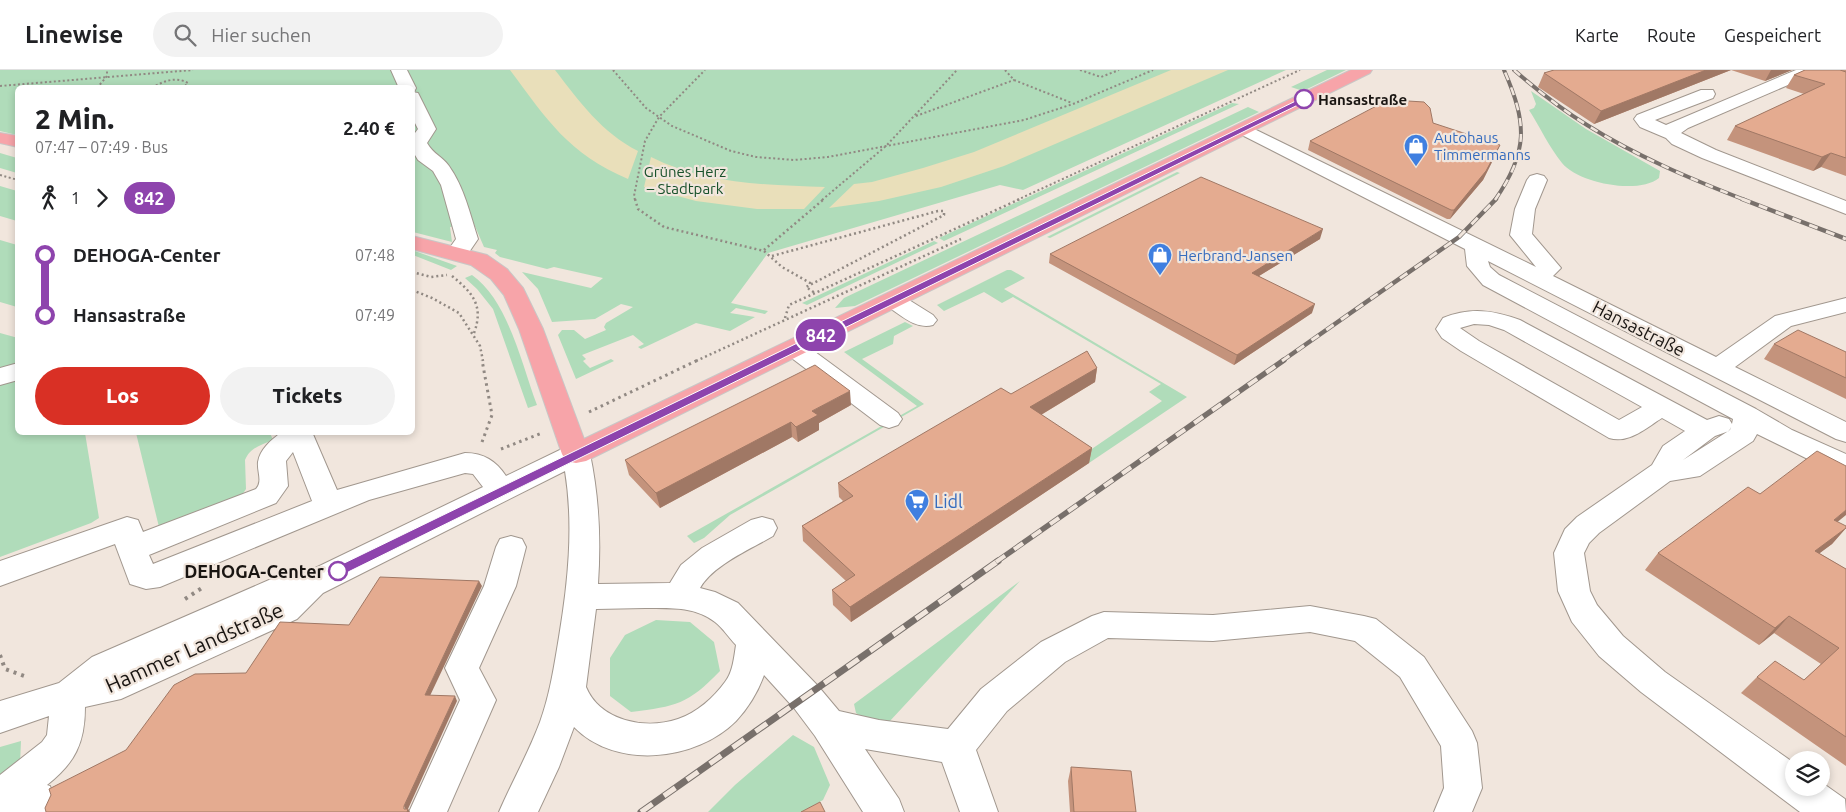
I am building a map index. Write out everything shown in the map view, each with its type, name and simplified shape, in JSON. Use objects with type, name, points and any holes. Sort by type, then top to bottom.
[{"type":"main road","name":"Hammer Landstraße","points":[[576,454],[1364,70]]},
{"type":"main road","points":[[0,138],[15,141]]},
{"type":"main road","points":[[415,244],[451,262],[479,260],[499,274],[515,293],[531,329],[576,454]]},
{"type":"street","points":[[399,70],[406,85]]},
{"type":"street","points":[[1672,134],[1672,129],[1682,124],[1810,70],[1828,76]]},
{"type":"street","points":[[1754,75],[1788,79]]},
{"type":"street","points":[[1720,88],[1643,119],[1646,123],[1672,134],[1678,140],[1846,208]]},
{"type":"street","points":[[415,104],[426,129],[418,143],[425,156],[440,167],[451,185],[467,239],[451,262]]},
{"type":"street","name":"Hansastraße","points":[[1244,129],[1846,433]]},
{"type":"street","points":[[1537,276],[1550,268],[1521,235],[1525,209],[1538,180]]},
{"type":"street","points":[[1476,246],[1476,263],[1491,280],[1747,415],[1801,452],[1846,476]]},
{"type":"street","points":[[893,300],[925,320]]},
{"type":"street","points":[[1717,368],[1783,321],[1846,305]]},
{"type":"street","points":[[1661,406],[1619,432],[1470,346],[1450,333],[1448,329],[1451,323],[1471,315],[1493,317],[1512,325],[1706,430]]},
{"type":"street","points":[[794,348],[890,419]]},
{"type":"street","points":[[0,377],[15,372]]},
{"type":"street","points":[[1774,397],[1747,415],[1706,430],[1673,453],[1663,472],[1588,525],[1576,537],[1569,553],[1574,591],[1584,613],[1598,631],[1629,663],[1785,778]]},
{"type":"street","points":[[1663,472],[1690,469],[1743,435],[1747,415]]},
{"type":"street","points":[[132,549],[266,496],[272,491],[274,485],[273,457],[276,452],[298,435]]},
{"type":"street","points":[[299,435],[328,504]]},
{"type":"street","points":[[1780,436],[1809,447],[1846,466]]},
{"type":"street","points":[[518,812],[551,739],[568,688],[582,597],[585,526],[581,477],[576,454]]},
{"type":"street","name":"Hammer Landstraße","points":[[0,717],[68,695],[109,688],[284,610],[312,584],[491,464],[576,454]]},
{"type":"street","points":[[0,574],[127,528],[141,575],[152,576],[359,493],[465,463],[491,464]]},
{"type":"street","points":[[679,596],[692,574],[713,556],[762,528]]},
{"type":"street","points":[[428,812],[478,700],[462,668],[500,586],[511,546]]},
{"type":"street","points":[[582,597],[679,596],[704,601],[726,612],[806,696],[828,725],[885,812]]},
{"type":"street","points":[[956,747],[1001,694],[1053,652],[1104,625],[1213,628],[1310,619],[1364,629],[1412,667],[1459,743],[1463,788],[1453,812]]},
{"type":"street","points":[[568,688],[576,705],[594,723],[616,736],[641,741],[669,739],[698,728],[722,712],[738,692],[749,668],[754,641]]},
{"type":"street","points":[[18,803],[47,761],[58,750],[64,739],[68,695]]},
{"type":"street","points":[[828,725],[879,736],[956,747]]},
{"type":"street","points":[[956,747],[979,812]]},
{"type":"street","points":[[1809,796],[1831,812]]},
{"type":"path","points":[[100,85],[107,76],[107,70]]},
{"type":"path","points":[[168,72],[174,70]]},
{"type":"path","points":[[0,86],[192,70]]},
{"type":"path","points":[[614,70],[646,108],[672,126],[716,146],[743,155],[769,159],[817,159],[1007,124],[1040,116],[1073,104],[1152,70]]},
{"type":"path","points":[[705,70],[659,118],[645,141],[634,196],[638,209],[664,227],[764,251],[772,256],[782,267],[812,284]]},
{"type":"path","points":[[764,251],[886,146],[957,70]]},
{"type":"path","points":[[1005,70],[1014,80],[1073,104]]},
{"type":"path","points":[[1080,70],[1101,76],[1119,70]]},
{"type":"path","points":[[491,464],[505,449],[565,423],[785,318],[789,305],[1300,70]]},
{"type":"path","points":[[157,85],[162,82],[180,79],[188,83],[186,85]]},
{"type":"path","points":[[914,117],[1014,80]]},
{"type":"path","points":[[0,175],[15,179]]},
{"type":"path","points":[[772,256],[938,211],[944,211],[944,215],[806,287],[815,293]]},
{"type":"path","points":[[451,262],[477,302],[480,321],[474,333]]},
{"type":"path","points":[[415,291],[459,313],[474,333],[480,346],[492,415],[481,440],[491,464]]},
{"type":"path","points":[[491,464],[505,449]]},
{"type":"path","points":[[179,604],[209,584]]},
{"type":"path","points":[[0,655],[5,669],[31,679]]},
{"type":"green space","name":"Grünes Herz – Stadtpark","points":[[0,70],[1286,70],[1023,190],[1000,185],[768,253],[731,303],[768,311],[765,314],[736,308],[730,313],[755,317],[730,331],[696,323],[641,349],[638,347],[644,344],[633,335],[582,355],[586,359],[583,361],[590,368],[611,359],[614,361],[576,379],[558,335],[562,330],[574,330],[585,339],[606,330],[604,327],[606,323],[633,307],[621,304],[595,319],[552,322],[538,289],[522,272],[591,288],[603,278],[554,267],[547,269],[500,257],[495,253],[497,250],[484,247],[474,224],[450,227],[452,242],[415,233],[415,85],[15,85],[15,135],[0,131]]},
{"type":"green space","points":[[1327,70],[1346,70],[1303,91],[1291,87]]},
{"type":"green space","points":[[1531,91],[1586,129],[1660,171],[1659,178],[1637,186],[1623,186],[1594,181],[1570,170],[1557,157],[1529,110],[1534,108],[1536,104]]},
{"type":"green space","points":[[1232,103],[1239,104],[944,241],[939,238]]},
{"type":"green space","points":[[1248,107],[1259,112],[855,306],[835,308],[844,298]]},
{"type":"green space","points":[[0,153],[15,157],[15,172],[0,168]]},
{"type":"green space","points":[[1177,172],[1180,173],[1050,238],[1047,237]]},
{"type":"green space","points":[[0,186],[15,190],[15,220],[0,216]]},
{"type":"green space","points":[[0,240],[15,244],[15,306],[0,302]]},
{"type":"green space","points":[[934,241],[938,243],[807,305],[802,303]]},
{"type":"green space","points":[[415,251],[457,266],[451,270],[415,256]]},
{"type":"green space","points":[[1007,270],[1011,270],[1025,278],[1004,289],[1187,397],[1089,463],[1080,457],[1162,401],[1149,392],[1161,384],[1013,297],[1002,303],[984,292],[944,311],[937,305]]},
{"type":"green space","points":[[472,275],[485,286],[504,317],[512,334],[537,405],[528,408],[493,309],[477,289],[465,278]]},
{"type":"green space","points":[[905,322],[913,326],[894,336],[893,344],[862,359],[924,404],[730,515],[704,538],[694,543],[687,536],[917,406],[844,352]]},
{"type":"green space","points":[[0,333],[15,337],[15,367],[0,372]]},
{"type":"green space","points":[[15,377],[15,435],[85,435],[99,518],[91,523],[0,557],[0,381]]},
{"type":"green space","points":[[136,435],[271,435],[273,440],[250,452],[245,460],[246,489],[242,495],[159,527]]},
{"type":"green space","points":[[1020,581],[889,722],[868,721],[856,713],[854,704]]},
{"type":"green space","points":[[656,620],[690,622],[714,642],[720,671],[699,691],[680,702],[660,708],[631,712],[610,696],[610,658],[625,635]]},
{"type":"green space","points":[[793,735],[814,747],[830,785],[823,800],[802,812],[708,812],[735,785]]},
{"type":"green space","points":[[21,741],[20,764],[0,783],[0,747]]},
{"type":"sand","points":[[510,70],[555,70],[582,105],[602,126],[625,144],[638,151],[628,179],[607,169],[574,147],[548,120]]},
{"type":"sand","points":[[1171,70],[1228,70],[1004,166],[941,187],[879,201],[829,208],[854,184],[872,182],[974,152]]},
{"type":"sand","points":[[651,157],[693,173],[714,178],[758,184],[825,187],[804,209],[757,209],[696,201],[644,187]]},
{"type":"building","points":[[1554,70],[1706,70],[1601,111],[1544,73]]},
{"type":"building","points":[[1805,70],[1840,70],[1846,72],[1846,158],[1831,153],[1822,157],[1735,126],[1825,84],[1794,75]]},
{"type":"building","name":"Autohaus Timmermanns","points":[[1408,101],[1424,102],[1430,108],[1433,123],[1500,145],[1486,171],[1454,210],[1310,141],[1380,104]]},
{"type":"building","name":"Herbrand-Jansen","points":[[1201,177],[1323,229],[1252,273],[1315,304],[1237,355],[1050,254]]},
{"type":"building","points":[[1798,330],[1846,352],[1846,378],[1774,344]]},
{"type":"building","name":"Lidl","points":[[1087,351],[1097,368],[1030,407],[1092,448],[850,607],[832,590],[855,575],[802,526],[853,496],[838,483],[1001,388],[1011,394]]},
{"type":"building","points":[[815,365],[850,391],[812,411],[818,415],[796,427],[791,422],[656,493],[625,460]]},
{"type":"building","points":[[1817,451],[1846,466],[1846,510],[1834,520],[1846,526],[1846,528],[1815,551],[1846,569],[1846,737],[1757,677],[1775,661],[1804,680],[1839,648],[1789,616],[1775,628],[1658,553],[1748,487],[1760,494]]},
{"type":"building","points":[[380,577],[479,581],[425,695],[455,696],[404,806],[404,809],[408,809],[407,812],[46,812],[45,808],[51,795],[49,789],[126,750],[174,685],[195,674],[246,673],[280,622],[349,625]]},
{"type":"building","points":[[1071,767],[1131,771],[1136,812],[1074,812]]},
{"type":"building","points":[[820,802],[825,812],[801,812]]},
{"type":"railway","points":[[1495,200],[1514,166],[1521,136],[1517,106],[1504,70]]},
{"type":"railway","points":[[1514,70],[1577,119],[1625,147],[1704,184],[1745,200]]},
{"type":"railway","points":[[1282,361],[1459,237],[1496,199]]},
{"type":"railway","points":[[1742,199],[1846,239]]},
{"type":"railway","points":[[996,562],[1284,360]]},
{"type":"railway","points":[[641,812],[998,561]]},
{"type":"bus line","name":"842","points":[[338,571],[1304,99]]},
{"type":"place","name":"Hansastraße","points":[[1304,99]]},
{"type":"place","name":"Autohaus Timmermanns","points":[[1416,167]]},
{"type":"place","name":"Herbrand-Jansen","points":[[1160,276]]},
{"type":"place","name":"Lidl","points":[[917,522]]},
{"type":"place","name":"DEHOGA-Center","points":[[338,571]]}]
